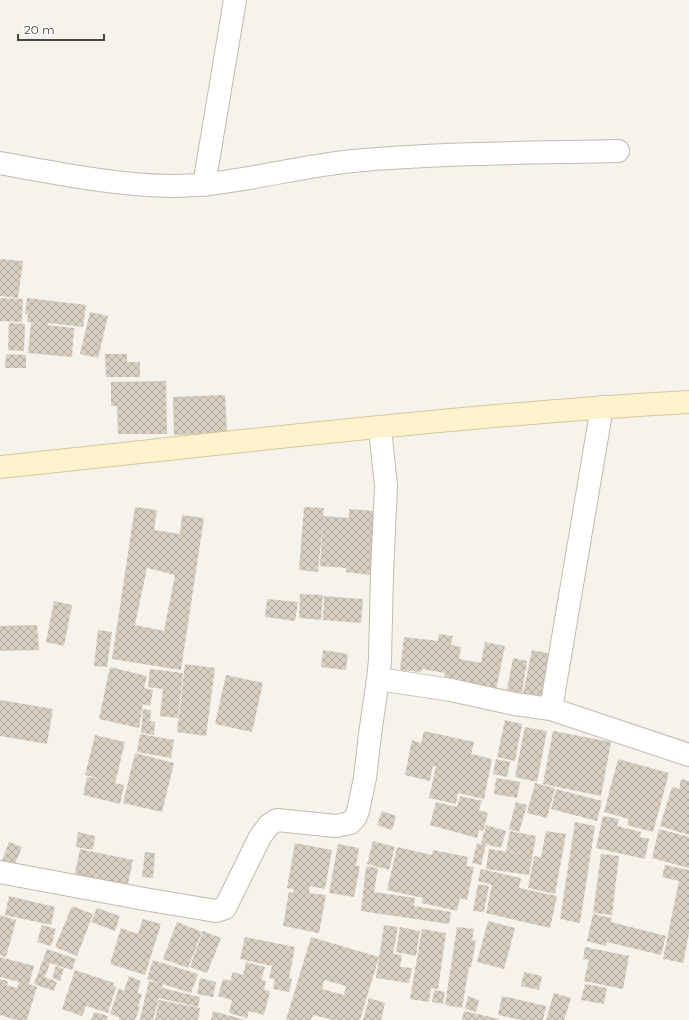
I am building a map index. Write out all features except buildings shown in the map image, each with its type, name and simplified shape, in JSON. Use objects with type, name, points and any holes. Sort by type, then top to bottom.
[{"type":"street","points":[[204,185],[235,0]]},
{"type":"street","points":[[0,163],[83,178],[119,183],[164,186],[204,185],[311,166],[352,161],[442,156],[618,151]]},
{"type":"street","points":[[0,467],[602,407],[689,402]]},
{"type":"street","points":[[551,709],[602,407]]},
{"type":"street","points":[[0,872],[216,911],[225,908],[260,837],[269,825],[276,820],[336,826],[350,823],[355,818],[365,778],[378,679],[386,486],[380,428]]},
{"type":"street","points":[[378,679],[451,690],[515,704],[551,709],[689,755]]}]
